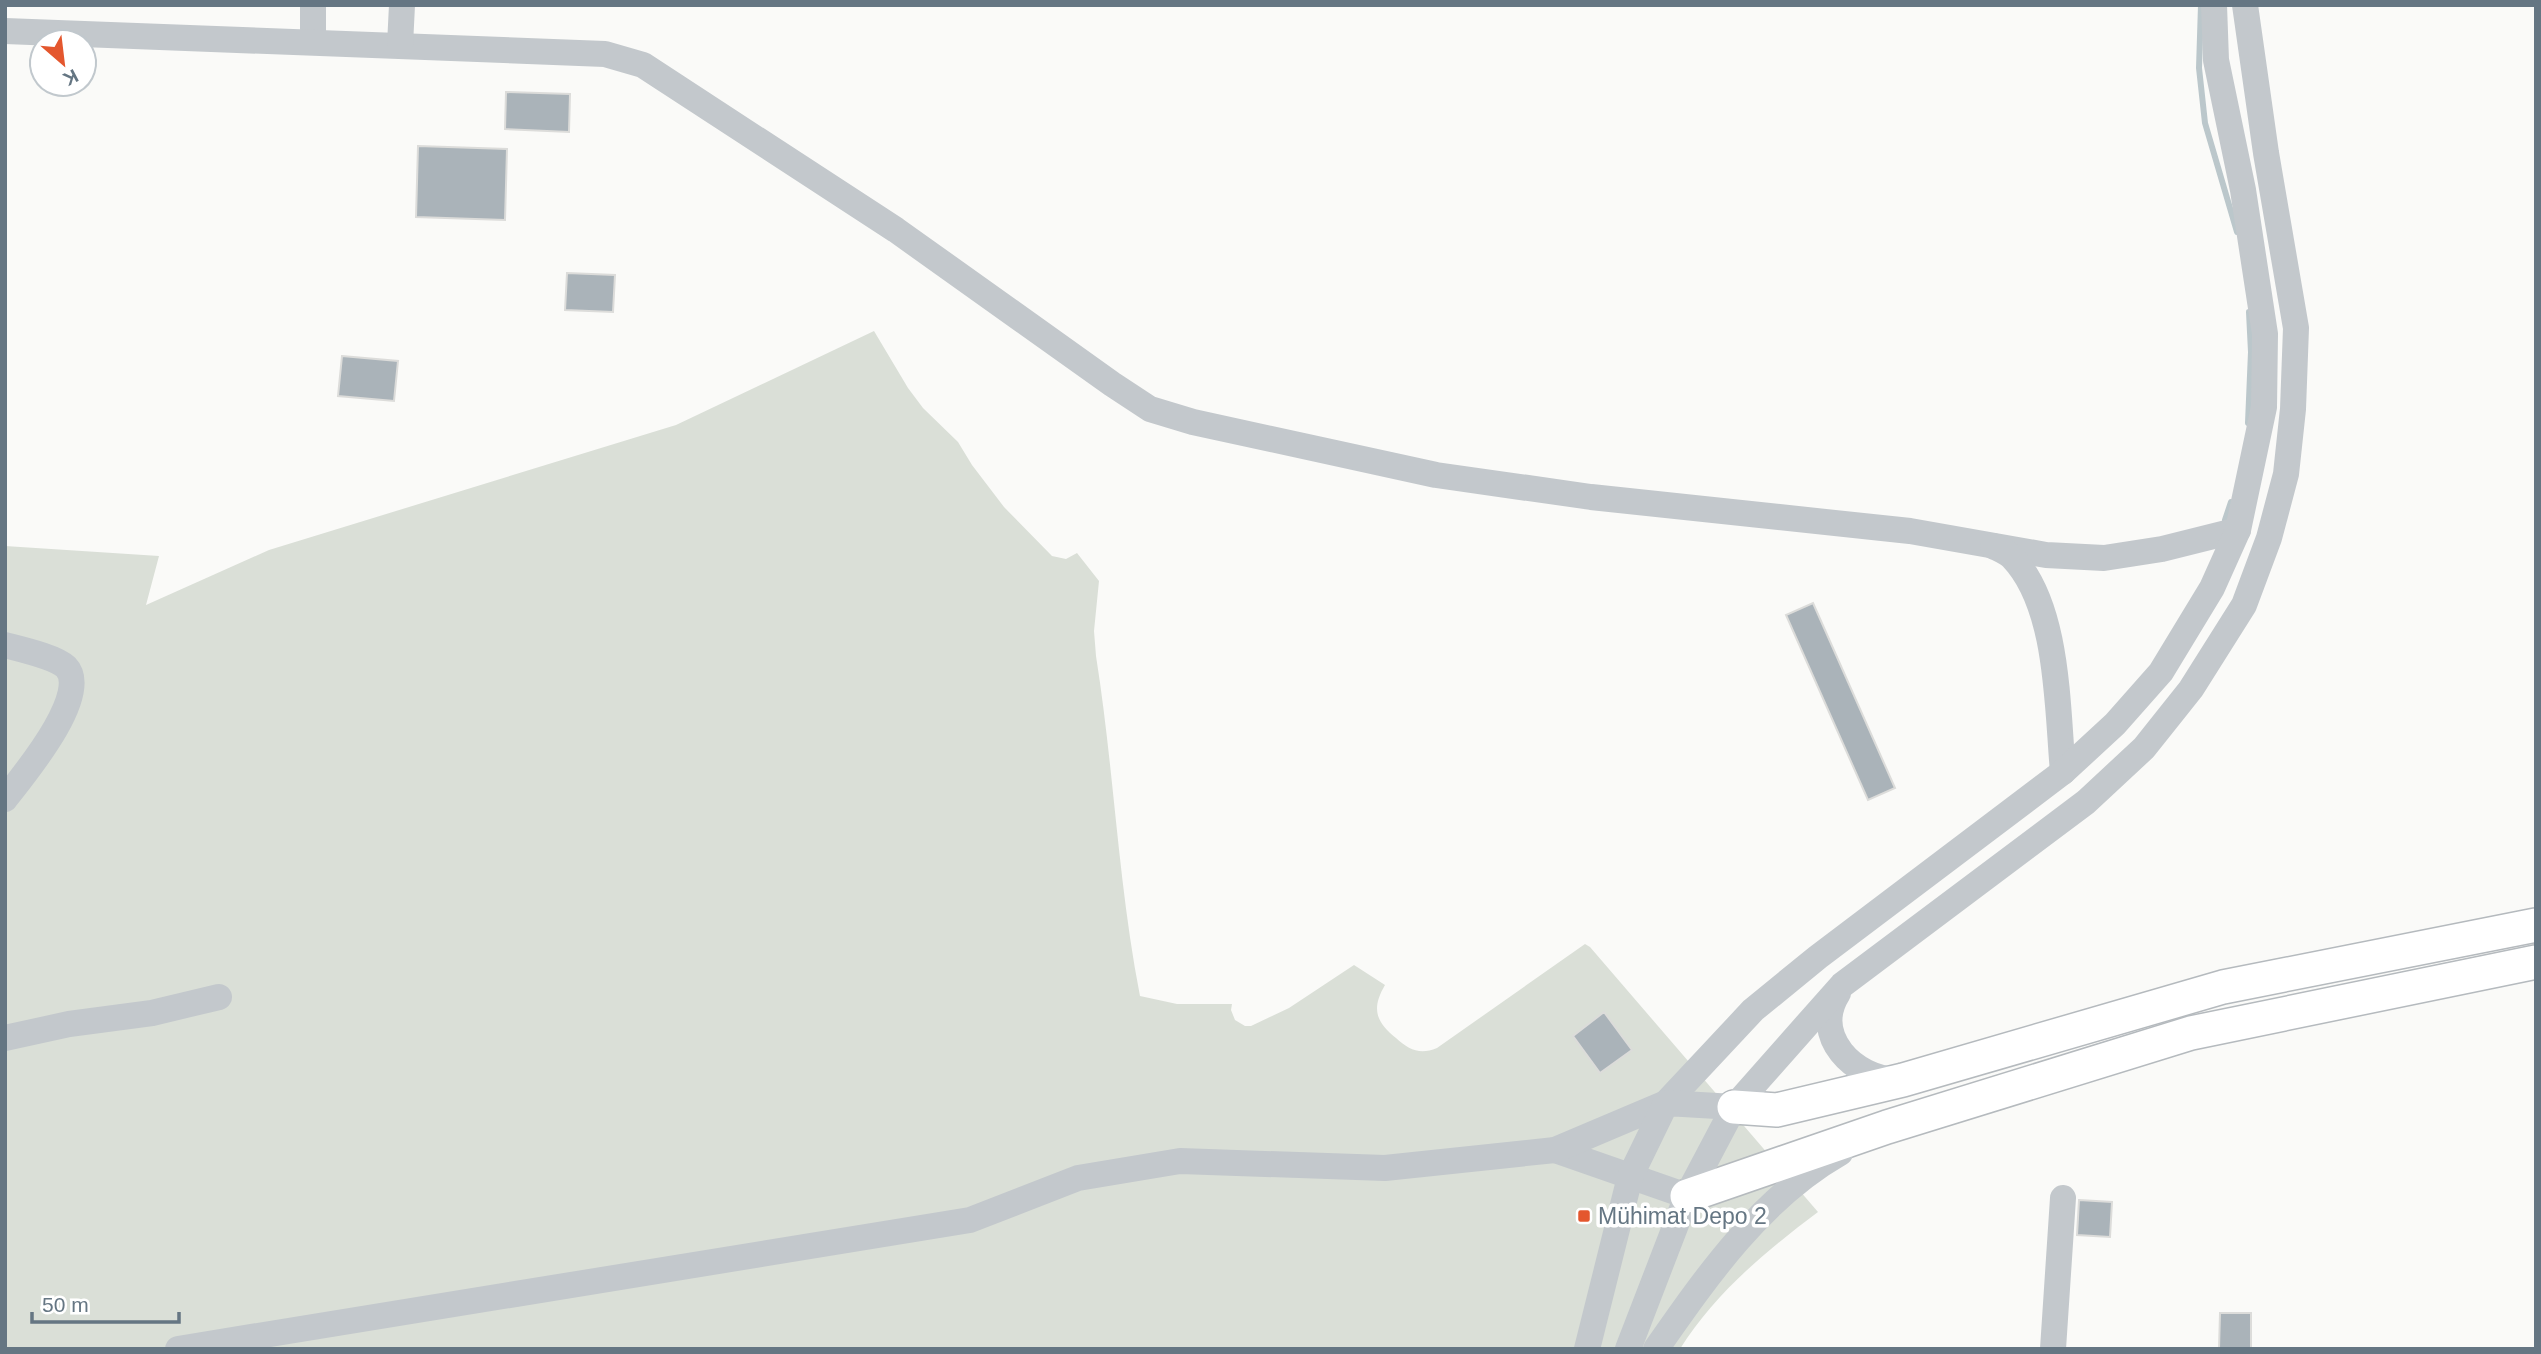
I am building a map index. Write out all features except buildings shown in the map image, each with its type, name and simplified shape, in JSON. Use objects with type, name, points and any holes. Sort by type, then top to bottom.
[{"type":"main road","points":[[1734,1107],[1777,1110],[1903,1080],[2223,987],[2536,925]]},
{"type":"main road","points":[[1687,1196],[1886,1127],[2191,1033],[2536,961]]},
{"type":"street","points":[[313,5],[313,41]]},
{"type":"street","points":[[400,44],[402,5]]},
{"type":"street","points":[[1587,1349],[1630,1177],[1666,1103],[1753,1010],[1818,957],[2063,772],[2115,724],[2161,672],[2212,588],[2238,530],[2264,407],[2265,334],[2243,190],[2216,60],[2214,5]]},
{"type":"street","points":[[1628,1349],[1687,1196],[1734,1107],[1842,985],[2086,802],[2144,748],[2191,689],[2244,606],[2269,537],[2286,474],[2293,409],[2296,328],[2266,153],[2245,5]]},
{"type":"street","points":[[5,31],[400,44],[605,54],[643,65],[896,230],[1150,409],[1193,422],[1436,475],[1591,497],[1910,531],[2046,555],[2104,558],[2162,549],[2238,530]]},
{"type":"street","points":[[1988,543],[2010,555],[2033,585],[2053,666],[2063,772]]},
{"type":"street","points":[[5,645],[63,665],[71,674],[72,680],[70,693],[53,734],[5,799]]},
{"type":"street","points":[[1842,985],[1832,1002],[1830,1023],[1836,1042],[1847,1060],[1863,1072],[1882,1079],[1903,1080]]},
{"type":"street","points":[[5,1038],[69,1024],[152,1013],[219,997]]},
{"type":"street","points":[[178,1349],[970,1220],[1078,1178],[1180,1161],[1385,1168],[1555,1150],[1666,1103],[1734,1107]]},
{"type":"street","points":[[1656,1349],[1696,1291],[1749,1227],[1815,1167],[1886,1127]]},
{"type":"street","points":[[1555,1150],[1687,1196]]},
{"type":"street","points":[[2053,1349],[2063,1198]]},
{"type":"shaded area","points":[[874,331],[908,388],[923,408],[958,442],[1004,507],[1052,556],[1066,559],[1077,553],[1099,581],[1094,631],[1096,656],[1126,911],[1140,996],[1177,1004],[1232,1004],[1235,1020],[1245,1026],[1251,1026],[1289,1008],[1354,965],[1385,985],[1377,1008],[1384,1026],[1406,1046],[1425,1051],[1437,1048],[1585,944],[1818,1212],[1779,1242],[1725,1291],[1680,1349],[5,1349],[5,546],[159,556],[146,605],[269,550],[676,425]]},
{"type":"waterway","points":[[2201,5],[2199,68],[2205,123],[2237,232]]},
{"type":"waterway","points":[[2248,423],[2251,352],[2249,312]]},
{"type":"waterway","points":[[2225,520],[2231,502]]},
{"type":"place","name":"Mühimat Depo 2","points":[[1584,1216]]}]
